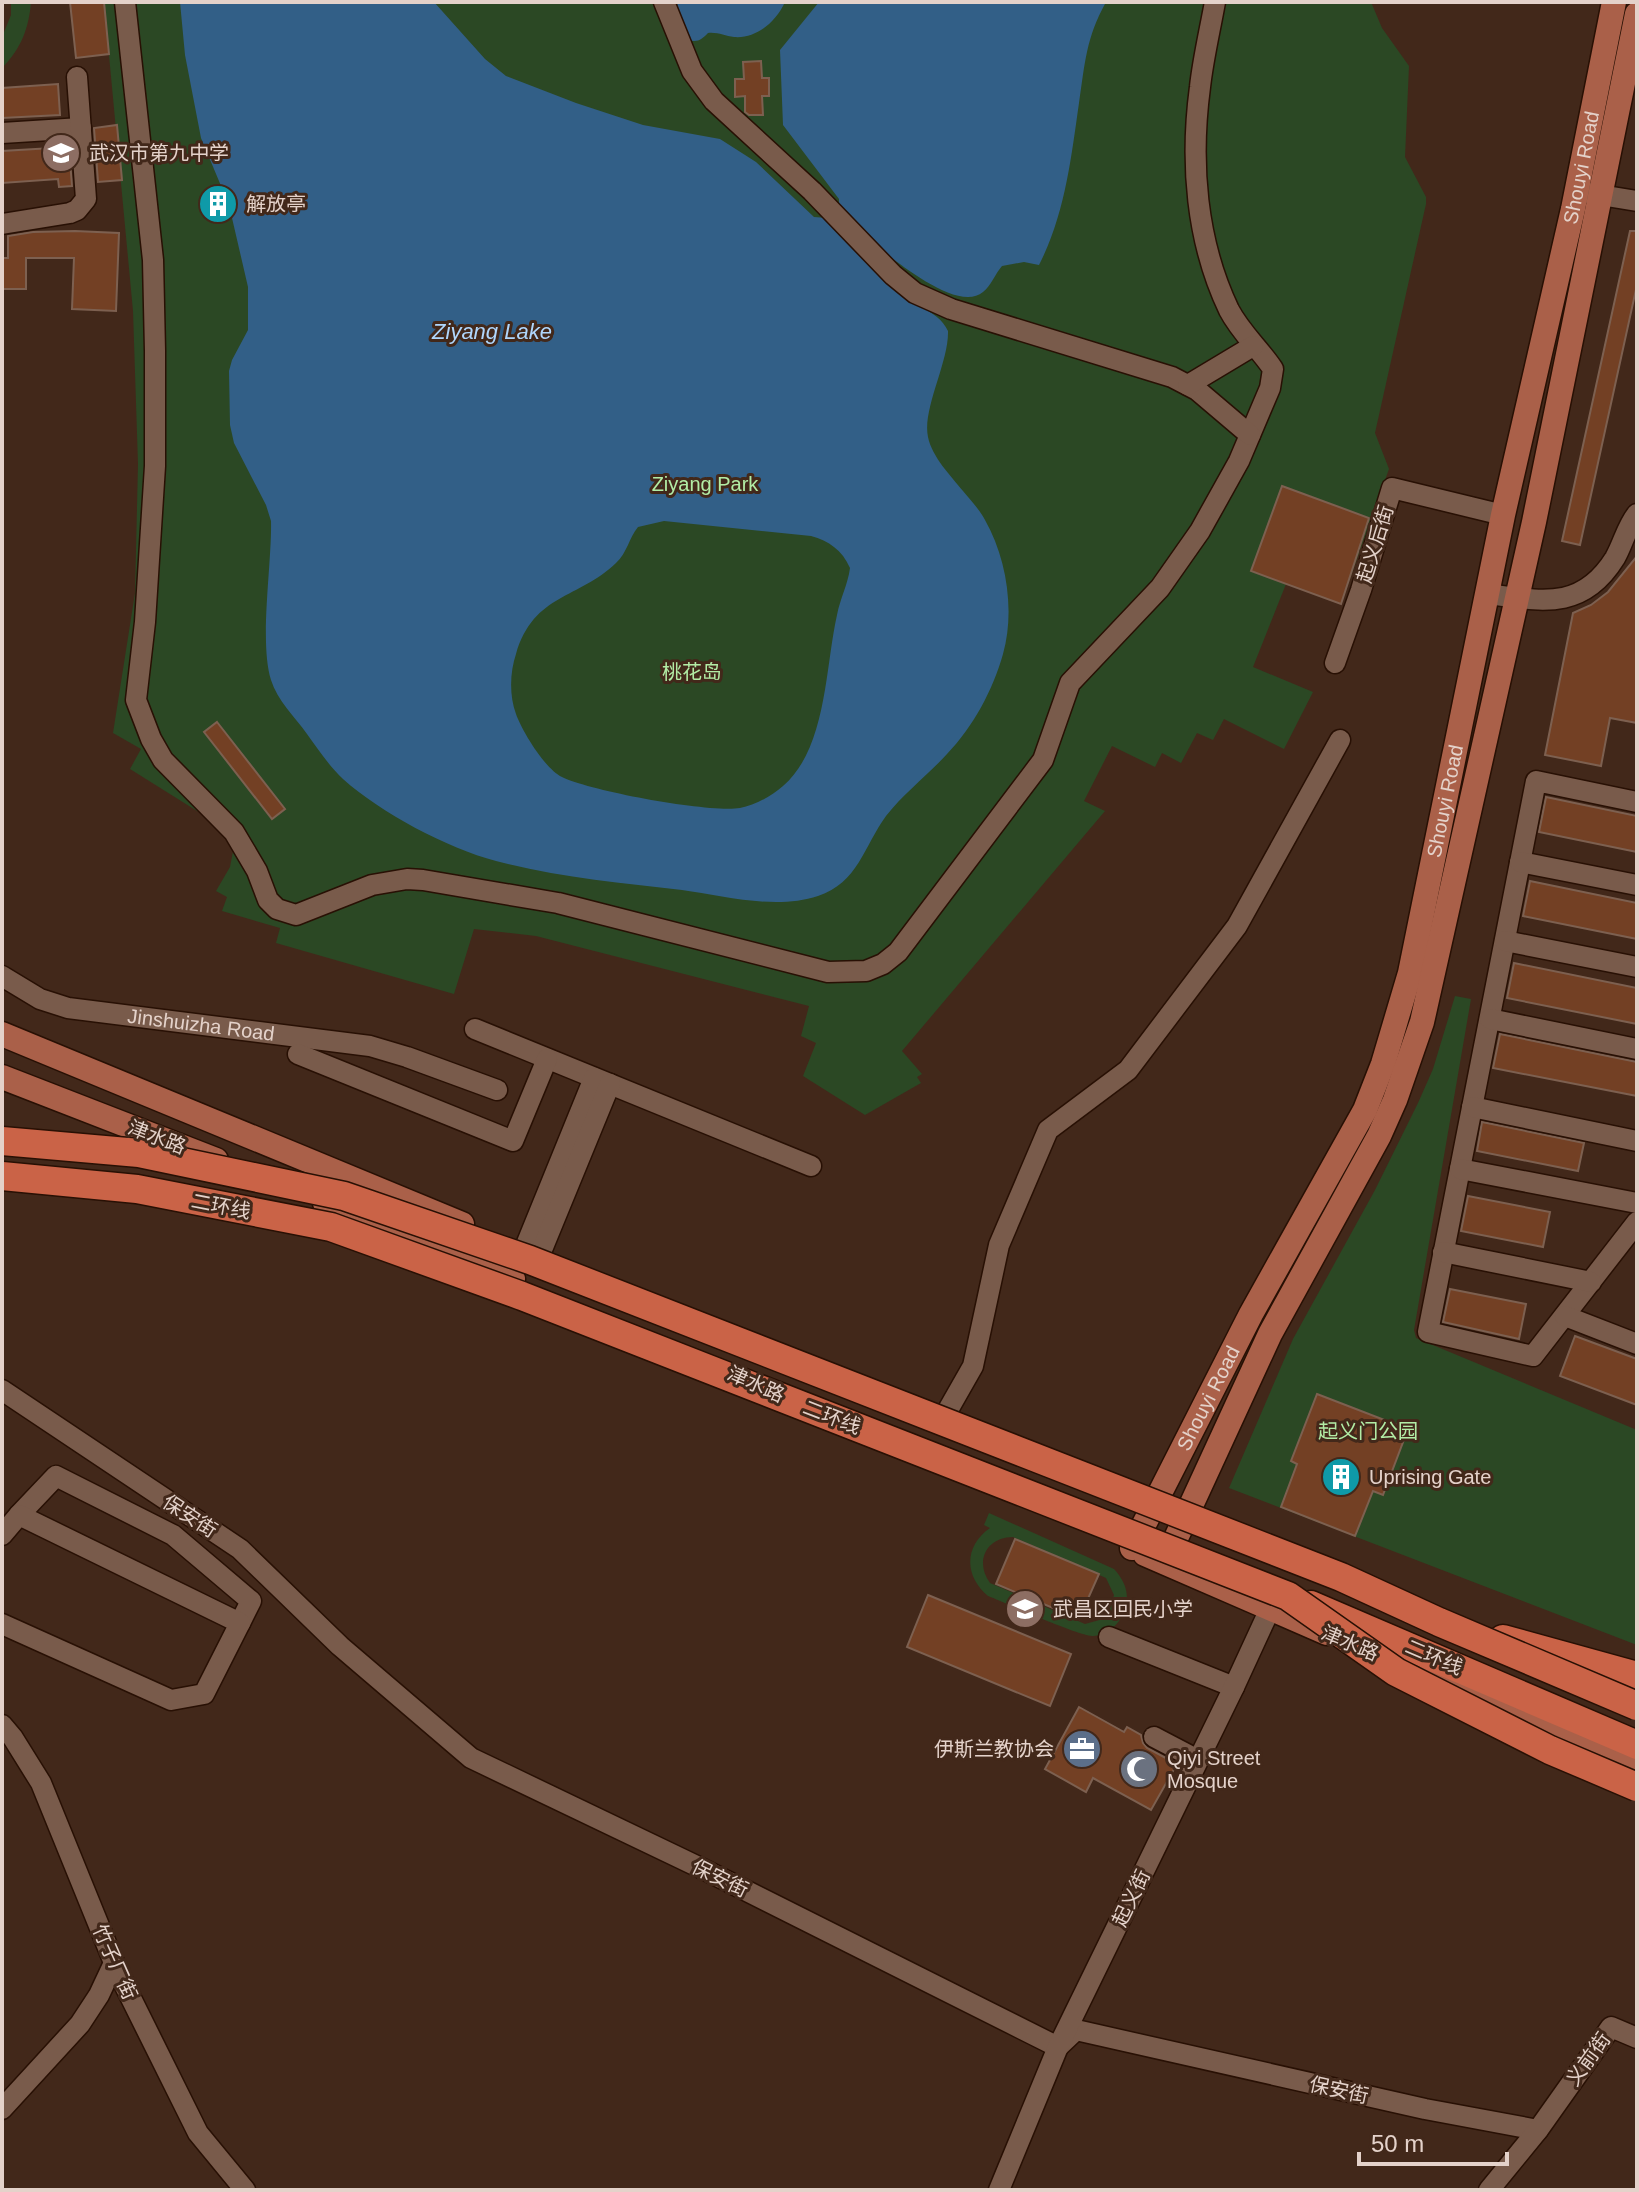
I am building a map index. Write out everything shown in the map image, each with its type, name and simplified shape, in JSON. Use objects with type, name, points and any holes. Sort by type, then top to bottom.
[{"type":"highway","name":"二环线","points":[[2,1141],[139,1153],[344,1196],[530,1260],[1341,1577],[1637,1706]]},
{"type":"highway","name":"二环线","points":[[2,1176],[137,1189],[331,1227],[522,1296],[1637,1745]]},
{"type":"highway","points":[[1279,1602],[1396,1672],[1550,1750],[1637,1787]]},
{"type":"highway","points":[[1439,1622],[1637,1676]]},
{"type":"main road","name":"Shouyi Road","points":[[1132,1548],[1251,1314],[1365,1110],[1383,1064],[1410,973],[1503,515],[1578,184],[1614,2]]},
{"type":"main road","name":"Shouyi Road","points":[[1165,1562],[1270,1334],[1373,1148],[1395,1100],[1422,1022],[1516,598],[1637,14]]},
{"type":"main road","name":"津水路","points":[[2,1034],[1183,1527],[1637,1706]]},
{"type":"main road","name":"津水路","points":[[2,1077],[458,1256],[1165,1562],[1279,1602],[1637,1763]]},
{"type":"street","points":[[125,2],[153,260],[155,336],[155,466],[145,622],[136,700],[163,760],[234,832],[257,871],[268,900],[284,912],[303,914],[356,891],[389,881],[423,880],[558,903],[812,969],[854,972],[883,964],[910,937],[1033,777],[1050,744],[1067,688],[1160,588],[1216,505],[1250,435],[1275,372],[1229,310],[1211,260],[1197,205],[1194,154],[1197,111],[1215,2]]},
{"type":"street","points":[[664,2],[692,71],[714,101],[899,280],[928,300],[1134,364],[1188,385],[1221,408],[1250,435]]},
{"type":"street","points":[[2,224],[70,213],[82,205],[87,191],[77,77]]},
{"type":"street","points":[[2,133],[81,128]]},
{"type":"street","points":[[1578,184],[1603,188],[1637,187]]},
{"type":"street","points":[[1603,188],[1637,201]]},
{"type":"street","points":[[1188,385],[1253,346]]},
{"type":"street","name":"起义后街","points":[[1335,663],[1392,488],[1503,515]]},
{"type":"street","points":[[1488,594],[1565,599],[1590,588],[1606,572],[1637,514]]},
{"type":"street","points":[[940,1424],[973,1366],[999,1245],[1048,1130],[1128,1070],[1237,926],[1340,740]]},
{"type":"street","points":[[1637,802],[1536,781],[1428,1332],[1533,1356],[1637,1222]]},
{"type":"street","points":[[1520,862],[1637,885]]},
{"type":"street","points":[[1505,941],[1637,967]]},
{"type":"street","name":"Jinshuizha Road","points":[[2,976],[40,999],[68,1008],[338,1041],[407,1057],[497,1090]]},
{"type":"street","points":[[1490,1019],[1637,1049]]},
{"type":"street","points":[[475,1029],[811,1166]]},
{"type":"street","points":[[298,1054],[513,1141],[547,1059]]},
{"type":"street","points":[[532,1253],[602,1081]]},
{"type":"street","points":[[1472,1107],[1637,1141]]},
{"type":"street","points":[[1460,1169],[1637,1203]]},
{"type":"street","points":[[1443,1252],[1591,1282]]},
{"type":"street","points":[[1565,1316],[1637,1344]]},
{"type":"street","name":"保安街","points":[[2,1390],[240,1549],[340,1646],[471,1758],[705,1870],[1058,2047],[1076,2030],[1394,2102],[1538,2130]]},
{"type":"street","points":[[2,1535],[56,1476],[173,1535],[251,1601],[204,1694],[171,1700],[2,1624]]},
{"type":"street","points":[[19,1515],[240,1623]]},
{"type":"street","name":"起义街","points":[[999,2190],[1058,2047],[1234,1687],[1279,1602]]},
{"type":"street","points":[[1109,1637],[1234,1687]]},
{"type":"street","name":"竹子厂街","points":[[2,1725],[41,1783],[114,1963],[198,2133],[245,2190]]},
{"type":"street","points":[[1154,1737],[1198,1760]]},
{"type":"street","points":[[2,2109],[80,2024],[99,1995],[114,1963]]},
{"type":"street","name":"义前街","points":[[1489,2190],[1538,2130],[1611,2027],[1637,2038]]},
{"type":"green space","points":[[11,2],[31,2],[30,12],[19,46],[2,68],[2,37],[11,15]]},
{"type":"green space","name":"Ziyang Park","points":[[104,2],[1371,2],[1382,28],[1409,66],[1405,157],[1426,197],[1426,204],[1375,433],[1389,469],[1341,604],[1286,584],[1253,667],[1313,692],[1284,749],[1224,719],[1213,740],[1197,733],[1181,763],[1162,753],[1155,767],[1112,746],[1084,801],[1105,811],[902,1051],[922,1074],[917,1077],[921,1083],[865,1115],[803,1076],[816,1043],[801,1036],[809,1006],[536,936],[474,929],[454,994],[276,943],[280,928],[222,911],[227,897],[216,891],[230,867],[234,846],[213,821],[130,769],[141,749],[113,733],[135,593],[138,464],[133,311]]},
{"type":"green space","name":"起义门公园","points":[[1455,996],[1471,999],[1414,1330],[1416,1338],[1637,1430],[1637,1645],[1229,1488],[1293,1339],[1375,1190],[1418,1103],[1433,1069]]},
{"type":"green space","points":[[989,1513],[1114,1569],[1127,1593],[1120,1619],[1104,1633],[1085,1635],[988,1596],[975,1579],[970,1561],[975,1543],[990,1528],[984,1525]],"holes":[[[1013,1537],[1106,1578],[1114,1595],[1109,1612],[1103,1619],[1085,1624],[990,1583],[985,1575],[983,1559],[996,1541]]]},
{"type":"water","name":"Ziyang Lake","points":[[180,2],[434,2],[485,59],[506,76],[643,125],[720,139],[756,162],[814,217],[827,218],[839,208],[839,199],[783,125],[780,50],[819,2],[1106,2],[1087,51],[1061,206],[1039,265],[1024,262],[1002,266],[983,292],[972,297],[959,296],[928,283],[877,247],[889,284],[903,297],[937,317],[948,331],[929,413],[928,437],[938,459],[981,513],[993,535],[1007,586],[1007,637],[999,668],[974,720],[947,754],[886,816],[851,873],[832,890],[802,900],[768,902],[519,867],[477,855],[415,828],[358,792],[328,763],[277,694],[271,680],[266,624],[271,521],[234,443],[230,425],[229,371],[248,330],[248,287],[229,205],[201,138],[185,55]],"holes":[[[664,521],[811,536],[834,547],[850,568],[837,615],[816,729],[797,770],[779,790],[740,808],[725,809],[622,794],[576,783],[555,773],[529,739],[512,699],[512,668],[524,634],[534,619],[559,599],[602,575],[616,563],[638,527]]]},
{"type":"water","points":[[677,2],[785,2],[771,22],[750,35],[734,37],[708,33],[694,41],[688,40],[680,26]]},
{"type":"building","points":[[70,2],[104,2],[109,54],[76,58]]},
{"type":"building","points":[[761,61],[762,78],[769,78],[769,96],[762,96],[763,115],[749,115],[745,112],[745,96],[735,97],[735,79],[744,79],[743,62]]},
{"type":"building","points":[[58,84],[60,115],[2,118],[2,88]]},
{"type":"building","points":[[117,125],[122,180],[98,182],[94,128]]},
{"type":"building","points":[[69,147],[72,186],[59,187],[58,179],[2,183],[2,151]]},
{"type":"building","points":[[75,231],[119,233],[116,311],[72,309],[74,258],[26,258],[26,289],[2,289],[2,258],[8,258],[8,236]]},
{"type":"building","points":[[1630,231],[1637,231],[1637,285],[1580,545],[1562,541]]},
{"type":"building","points":[[1282,486],[1369,518],[1341,604],[1251,571]]},
{"type":"building","points":[[1637,556],[1637,723],[1610,718],[1601,766],[1545,755],[1573,613],[1591,605],[1608,592]]},
{"type":"building","points":[[217,722],[285,809],[272,819],[204,732]]},
{"type":"building","points":[[1546,797],[1637,816],[1637,852],[1539,832]]},
{"type":"building","points":[[1530,881],[1637,903],[1637,939],[1523,916]]},
{"type":"building","points":[[1514,963],[1637,988],[1637,1024],[1507,998]]},
{"type":"building","points":[[1500,1034],[1637,1062],[1637,1096],[1493,1068]]},
{"type":"building","points":[[1482,1122],[1584,1143],[1578,1171],[1477,1151]]},
{"type":"building","points":[[1468,1196],[1550,1212],[1543,1247],[1461,1231]]},
{"type":"building","points":[[1450,1289],[1526,1304],[1519,1339],[1443,1322]]},
{"type":"building","points":[[1575,1336],[1637,1359],[1637,1405],[1560,1376]]},
{"type":"building","name":"Uprising Gate","points":[[1317,1394],[1408,1429],[1383,1495],[1373,1491],[1355,1536],[1281,1507],[1297,1464],[1291,1461]]},
{"type":"building","points":[[1015,1539],[1099,1574],[1079,1619],[996,1584]]},
{"type":"building","points":[[928,1595],[1071,1654],[1050,1706],[907,1647]]},
{"type":"building","points":[[1079,1707],[1124,1732],[1127,1727],[1141,1735],[1147,1748],[1177,1764],[1151,1810],[1093,1778],[1086,1792],[1045,1769]]},
{"type":"place","name":"武汉市第九中学","points":[[61,153]]},
{"type":"place","name":"解放亭","points":[[218,204]]},
{"type":"place","name":"Uprising Gate","points":[[1341,1477]]},
{"type":"place","name":"武昌区回民小学","points":[[1025,1609]]},
{"type":"place","name":"伊斯兰教协会","points":[[1082,1749]]},
{"type":"place","name":"Qiyi Street Mosque","points":[[1139,1769]]},
{"type":"park label","name":"桃花岛","points":[[692,672]]}]
